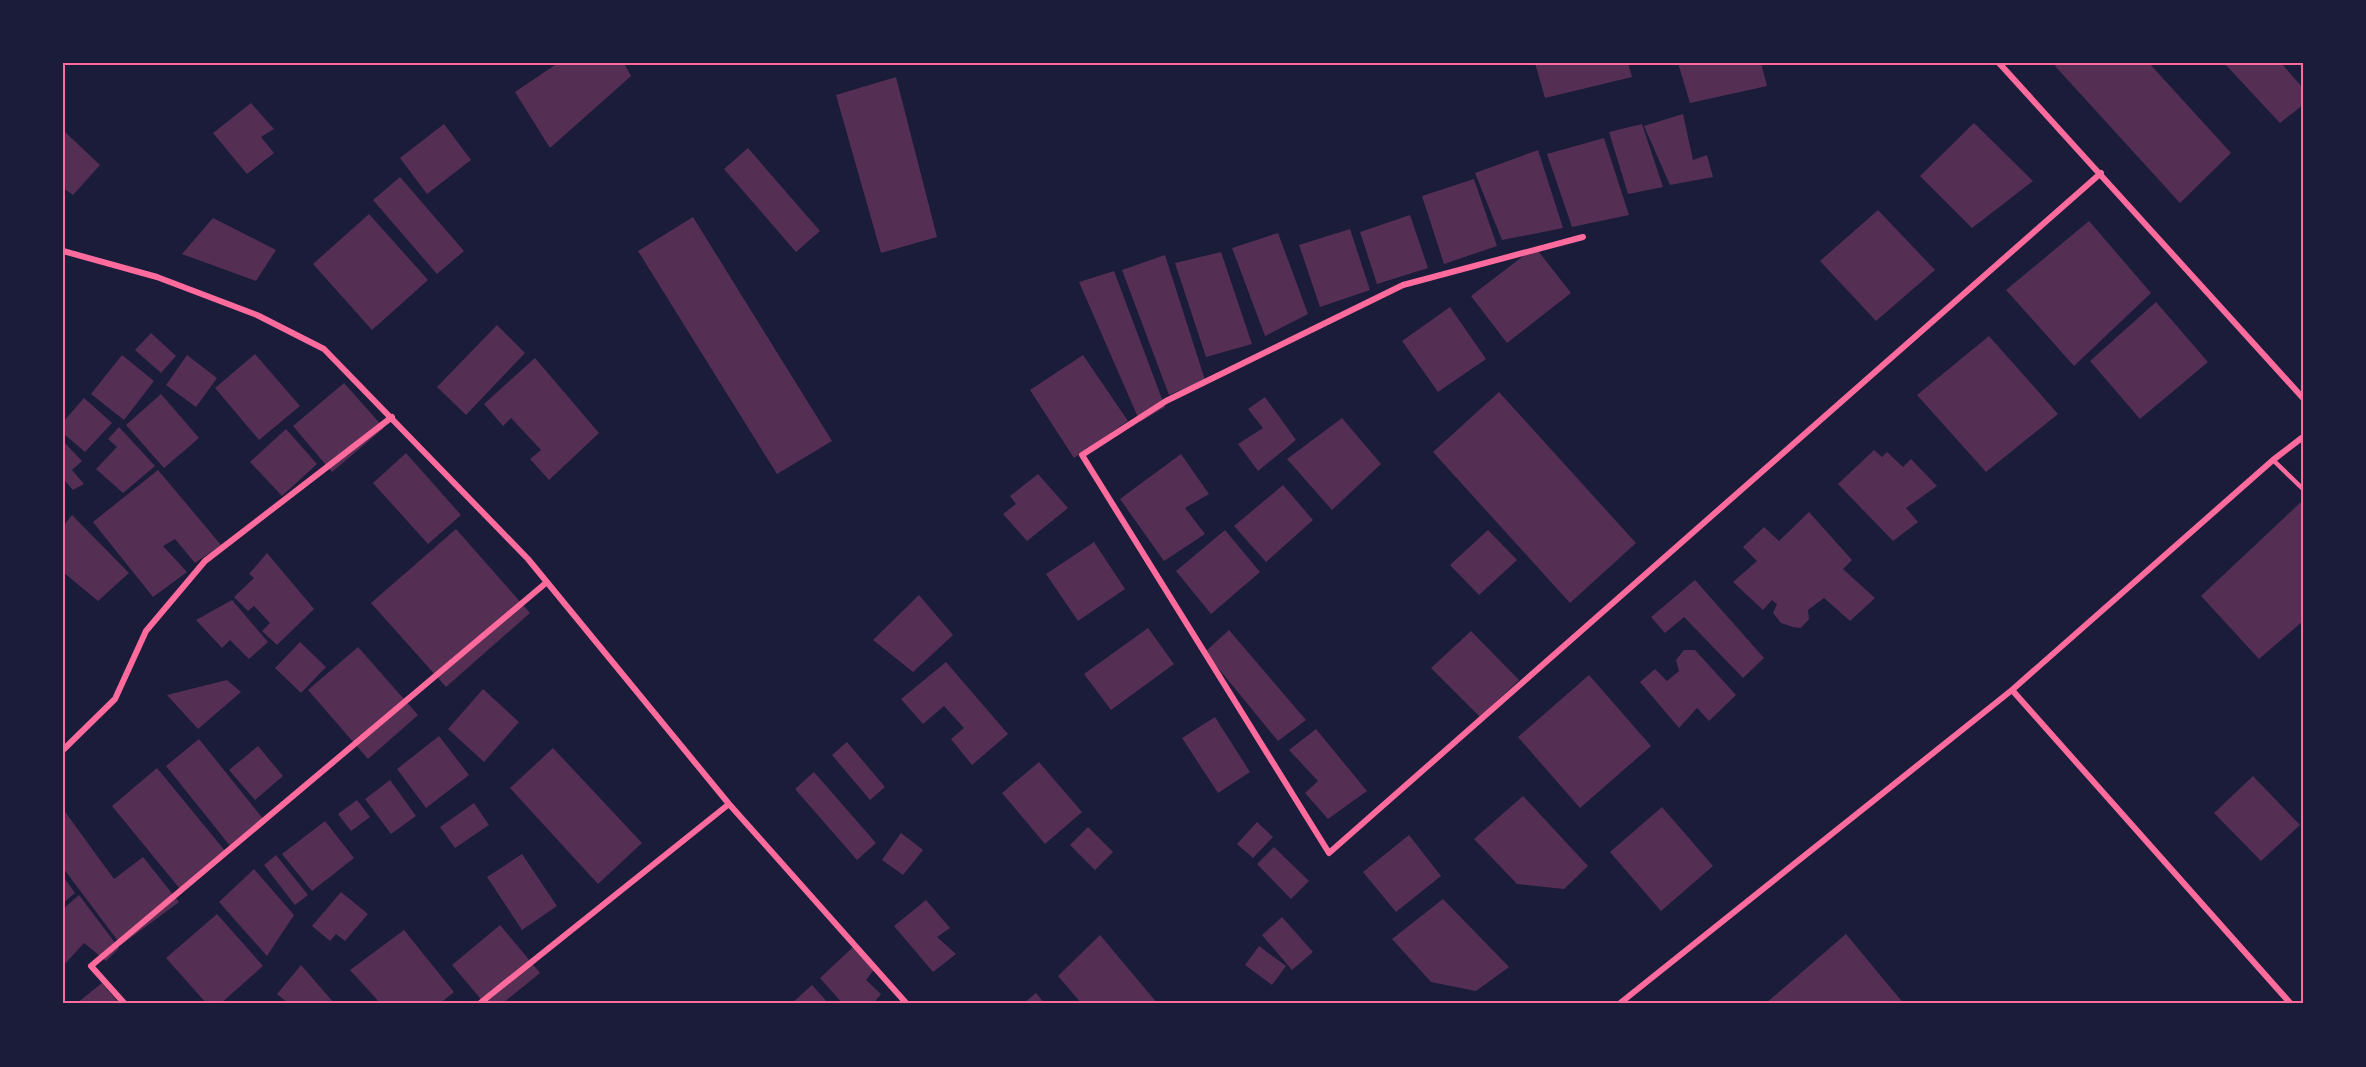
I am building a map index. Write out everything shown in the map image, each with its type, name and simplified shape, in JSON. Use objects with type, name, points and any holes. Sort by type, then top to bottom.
[{"type":"street","points":[[1999,63],[2303,398]]},
{"type":"street","points":[[1583,237],[1403,285],[1166,401],[1082,455],[1329,853],[2100,173]]},
{"type":"street","points":[[63,251],[157,277],[266,319],[324,349],[392,417],[547,582],[729,804],[907,1004]]},
{"type":"street","points":[[63,750],[115,699],[146,632],[205,561],[392,417]]},
{"type":"street","points":[[1618,1004],[2012,690],[2303,436]]},
{"type":"street","points":[[125,1004],[91,966],[547,582]]},
{"type":"street","points":[[2012,690],[2291,1004]]},
{"type":"street","points":[[479,1004],[729,804]]},
{"type":"lane","points":[[2273,460],[2303,489]]},
{"type":"building","points":[[558,63],[624,63],[631,76],[550,148],[515,92]]},
{"type":"building","points":[[1535,63],[1628,63],[1632,77],[1545,98]]},
{"type":"building","points":[[1678,63],[1761,63],[1767,86],[1690,103]]},
{"type":"building","points":[[2057,63],[2149,63],[2231,153],[2180,203],[2055,66]]},
{"type":"building","points":[[2224,63],[2281,63],[2303,88],[2303,105],[2280,123]]},
{"type":"building","points":[[896,77],[937,237],[881,253],[836,95]]},
{"type":"building","points":[[251,103],[274,129],[261,137],[274,153],[247,174],[213,133]]},
{"type":"building","points":[[1683,114],[1693,160],[1707,155],[1713,177],[1670,185],[1644,126]]},
{"type":"building","points":[[1974,123],[2033,181],[1972,228],[1920,176]]},
{"type":"building","points":[[444,124],[471,160],[427,194],[400,158]]},
{"type":"building","points":[[1642,124],[1663,187],[1628,194],[1609,132]]},
{"type":"building","points":[[63,130],[100,165],[73,195],[63,188]]},
{"type":"building","points":[[1604,138],[1629,215],[1572,227],[1547,154]]},
{"type":"building","points":[[748,148],[820,231],[796,252],[724,169]]},
{"type":"building","points":[[1538,150],[1563,228],[1502,240],[1475,173]]},
{"type":"building","points":[[400,177],[464,251],[437,274],[373,200]]},
{"type":"building","points":[[1474,179],[1497,246],[1444,264],[1422,196]]},
{"type":"building","points":[[1878,210],[1935,270],[1876,321],[1820,261]]},
{"type":"building","points":[[369,214],[428,280],[372,330],[313,264]]},
{"type":"building","points":[[1410,215],[1428,268],[1377,284],[1360,232]]},
{"type":"building","points":[[693,217],[832,441],[777,474],[638,251]]},
{"type":"building","points":[[213,218],[276,250],[256,281],[182,254]]},
{"type":"building","points":[[2089,221],[2151,293],[2074,366],[2006,290]]},
{"type":"building","points":[[1350,229],[1370,290],[1320,307],[1299,245]]},
{"type":"building","points":[[1278,233],[1308,314],[1265,336],[1232,248]]},
{"type":"building","points":[[1535,247],[1571,293],[1507,343],[1471,296]]},
{"type":"building","points":[[1221,252],[1252,344],[1206,357],[1175,263]]},
{"type":"building","points":[[1165,255],[1205,380],[1169,395],[1122,270]]},
{"type":"building","points":[[1114,271],[1165,407],[1140,422],[1079,282]]},
{"type":"building","points":[[2156,302],[2208,362],[2140,419],[2090,361]]},
{"type":"building","points":[[1450,307],[1486,359],[1438,392],[1402,341]]},
{"type":"building","points":[[497,325],[525,353],[466,415],[437,387]]},
{"type":"building","points":[[151,333],[176,356],[161,373],[135,350]]},
{"type":"building","points":[[1989,336],[2058,414],[1986,472],[1917,395]]},
{"type":"building","points":[[255,354],[300,406],[259,440],[215,388]]},
{"type":"building","points":[[122,355],[154,381],[124,420],[91,394]]},
{"type":"building","points":[[187,355],[217,378],[196,407],[166,385]]},
{"type":"building","points":[[1083,355],[1128,421],[1074,458],[1030,390]]},
{"type":"building","points":[[535,358],[599,433],[549,480],[530,459],[541,450],[511,418],[503,426],[484,404]]},
{"type":"building","points":[[344,383],[384,428],[332,472],[293,426]]},
{"type":"building","points":[[1499,392],[1636,543],[1570,603],[1433,452]]},
{"type":"building","points":[[161,394],[199,438],[164,468],[126,425]]},
{"type":"building","points":[[1265,397],[1296,440],[1258,471],[1238,444],[1263,428],[1248,409]]},
{"type":"building","points":[[84,398],[112,423],[85,452],[63,433],[63,422]]},
{"type":"building","points":[[1342,418],[1381,464],[1332,510],[1287,459]]},
{"type":"building","points":[[119,427],[155,466],[123,493],[96,469],[117,447],[108,439]]},
{"type":"building","points":[[286,429],[317,464],[282,496],[250,462]]},
{"type":"building","points":[[63,441],[82,461],[72,470],[84,484],[73,490],[63,479]]},
{"type":"building","points":[[1874,450],[1882,457],[1887,452],[1903,467],[1911,459],[1937,486],[1906,508],[1918,522],[1893,541],[1838,484]]},
{"type":"building","points":[[406,453],[461,515],[428,544],[373,483]]},
{"type":"building","points":[[1181,454],[1209,494],[1185,508],[1205,534],[1164,561],[1120,499]]},
{"type":"building","points":[[158,470],[221,545],[195,563],[175,539],[163,546],[187,572],[153,597],[93,522]]},
{"type":"building","points":[[1038,474],[1068,508],[1027,541],[1003,514],[1016,504],[1010,496]]},
{"type":"building","points":[[1283,485],[1313,520],[1266,562],[1234,526]]},
{"type":"building","points":[[2302,501],[2303,621],[2259,659],[2201,596]]},
{"type":"building","points":[[1809,512],[1852,560],[1843,569],[1875,598],[1850,621],[1824,598],[1808,610],[1809,619],[1801,628],[1781,623],[1773,613],[1777,604],[1772,600],[1763,610],[1733,582],[1757,561],[1743,547],[1764,527],[1779,541]]},
{"type":"building","points":[[72,515],[129,573],[98,601],[63,572],[63,526]]},
{"type":"building","points":[[456,529],[530,613],[446,687],[371,603]]},
{"type":"building","points":[[1225,530],[1260,572],[1211,614],[1176,571]]},
{"type":"building","points":[[1488,530],[1517,560],[1479,595],[1450,565]]},
{"type":"building","points":[[1094,542],[1125,589],[1078,621],[1046,574]]},
{"type":"building","points":[[267,553],[314,609],[277,645],[262,631],[270,623],[254,606],[248,611],[234,597],[254,578],[249,574]]},
{"type":"building","points":[[1695,580],[1764,658],[1743,678],[1684,617],[1665,633],[1651,617]]},
{"type":"building","points":[[919,595],[953,635],[913,672],[873,640]]},
{"type":"building","points":[[232,600],[268,642],[249,659],[230,640],[222,648],[196,620]]},
{"type":"building","points":[[1148,628],[1174,664],[1111,710],[1084,674]]},
{"type":"building","points":[[1229,630],[1306,720],[1278,741],[1205,652]]},
{"type":"building","points":[[1471,631],[1519,680],[1480,717],[1431,668]]},
{"type":"building","points":[[300,642],[326,667],[301,693],[275,668]]},
{"type":"building","points":[[358,647],[418,715],[368,759],[308,690]]},
{"type":"building","points":[[1684,650],[1695,650],[1736,695],[1709,721],[1697,708],[1679,728],[1640,682],[1655,669],[1667,681],[1679,671],[1676,660]]},
{"type":"building","points":[[946,662],[1008,734],[972,765],[951,739],[964,728],[944,706],[923,724],[901,699]]},
{"type":"building","points":[[1589,675],[1651,746],[1580,808],[1518,737]]},
{"type":"building","points":[[227,680],[241,692],[198,729],[167,695]]},
{"type":"building","points":[[483,689],[519,722],[484,762],[448,729]]},
{"type":"building","points":[[1215,717],[1250,772],[1218,793],[1182,738]]},
{"type":"building","points":[[1316,729],[1367,791],[1328,819],[1305,793],[1318,781],[1289,750]]},
{"type":"building","points":[[439,736],[469,775],[426,808],[397,769]]},
{"type":"building","points":[[199,739],[264,820],[231,847],[166,766]]},
{"type":"building","points":[[847,742],[885,787],[870,800],[832,755]]},
{"type":"building","points":[[258,746],[283,776],[255,800],[229,770]]},
{"type":"building","points":[[553,748],[642,843],[598,884],[510,788]]},
{"type":"building","points":[[1039,762],[1082,812],[1045,844],[1002,793]]},
{"type":"building","points":[[157,768],[226,852],[180,889],[112,806]]},
{"type":"building","points":[[814,772],[876,843],[857,860],[795,789]]},
{"type":"building","points":[[2253,776],[2300,825],[2261,861],[2214,813]]},
{"type":"building","points":[[390,780],[416,816],[391,834],[365,799]]},
{"type":"building","points":[[1523,796],[1588,866],[1564,889],[1517,884],[1474,839]]},
{"type":"building","points":[[357,800],[370,817],[351,831],[338,814]]},
{"type":"building","points":[[474,803],[489,825],[455,848],[440,827]]},
{"type":"building","points":[[1662,807],[1713,866],[1661,911],[1610,852]]},
{"type":"building","points":[[63,809],[114,879],[143,857],[179,902],[121,945],[63,868]]},
{"type":"building","points":[[325,821],[354,858],[312,891],[282,854]]},
{"type":"building","points":[[1257,822],[1273,837],[1253,858],[1237,844]]},
{"type":"building","points":[[1088,827],[1113,852],[1095,870],[1070,845]]},
{"type":"building","points":[[901,833],[923,850],[903,875],[882,860]]},
{"type":"building","points":[[1409,835],[1441,876],[1396,912],[1363,872]]},
{"type":"building","points":[[1274,847],[1309,881],[1291,899],[1257,864]]},
{"type":"building","points":[[522,854],[557,906],[522,930],[487,877]]},
{"type":"building","points":[[276,855],[308,895],[295,905],[264,865]]},
{"type":"building","points":[[254,869],[294,915],[267,956],[219,902]]},
{"type":"building","points":[[63,876],[75,893],[63,903]]},
{"type":"building","points":[[341,892],[368,914],[345,941],[336,934],[330,941],[312,926]]},
{"type":"building","points":[[79,895],[119,948],[106,961],[84,943],[63,966],[63,909]]},
{"type":"building","points":[[1443,899],[1509,967],[1476,991],[1431,982],[1392,939]]},
{"type":"building","points":[[926,900],[950,928],[937,937],[956,954],[933,972],[894,926]]},
{"type":"building","points":[[217,914],[263,966],[220,1004],[207,1004],[166,958]]},
{"type":"building","points":[[1282,917],[1313,952],[1292,970],[1262,935]]},
{"type":"building","points":[[500,925],[540,973],[502,1004],[485,1004],[452,965]]},
{"type":"building","points":[[404,930],[454,992],[439,1004],[381,1004],[350,970]]},
{"type":"building","points":[[1846,934],[1904,1004],[1765,1004]]},
{"type":"building","points":[[1100,935],[1158,1004],[1082,1004],[1058,976]]},
{"type":"building","points":[[1259,946],[1286,966],[1272,985],[1245,965]]},
{"type":"building","points":[[853,947],[876,967],[866,980],[881,994],[873,1004],[843,1004],[820,978]]},
{"type":"building","points":[[301,965],[335,1004],[289,1004],[277,994]]},
{"type":"building","points":[[102,983],[120,1004],[76,1004]]},
{"type":"building","points":[[812,985],[829,1004],[791,1004]]},
{"type":"building","points":[[1036,993],[1045,1004],[1023,1004]]}]
